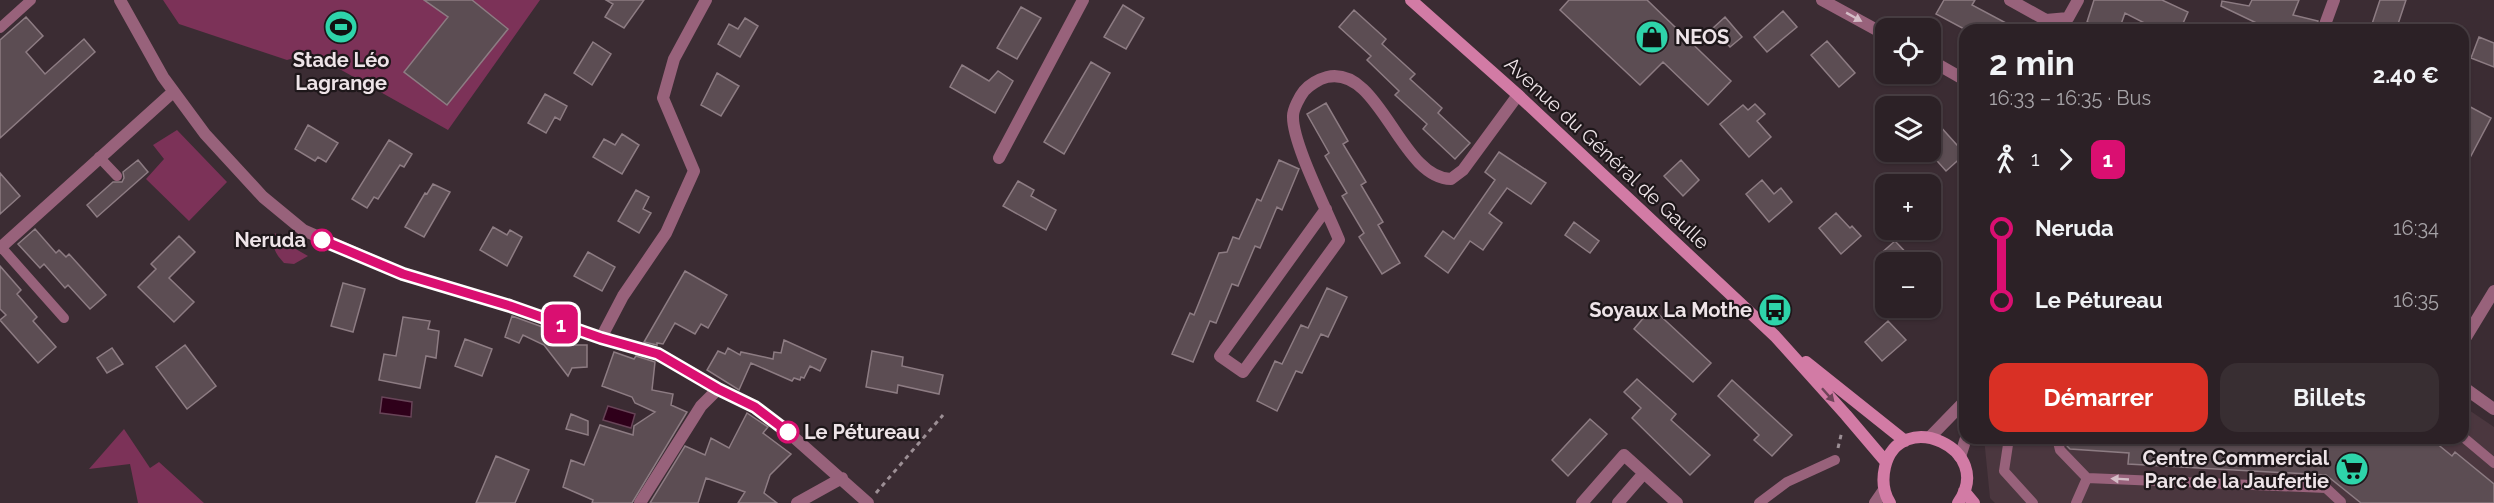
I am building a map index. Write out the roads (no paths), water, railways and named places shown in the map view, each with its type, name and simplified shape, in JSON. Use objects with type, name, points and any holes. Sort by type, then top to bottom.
[{"type":"main road","name":"Avenue du Général de Gaulle","points":[[1410,0],[1518,95],[1775,336],[1905,441]]},
{"type":"main road","name":"Avenue du Général de Gaulle","points":[[1775,336],[1886,462]]},
{"type":"main road","points":[[1890,503],[1884,490],[1883,476],[1886,462],[1897,447],[1905,441],[1917,437],[1930,437],[1942,440],[1960,457],[1965,468],[1964,491],[1958,503]]},
{"type":"main road","points":[[1964,491],[1974,503]]},
{"type":"street","points":[[120,0],[173,92],[205,134],[263,197],[303,230],[403,274],[658,354],[718,389],[755,407],[775,421],[842,478],[867,503]]},
{"type":"street","points":[[601,338],[623,296],[666,233],[694,171],[663,98],[674,59],[706,0]]},
{"type":"street","points":[[999,158],[1083,0]]},
{"type":"street","points":[[1822,0],[1875,29]]},
{"type":"street","points":[[2010,0],[2046,20],[2068,18],[2078,0]]},
{"type":"street","points":[[2326,24],[2334,0]]},
{"type":"street","points":[[1941,66],[1959,77]]},
{"type":"street","points":[[1326,209],[1220,356],[1243,372],[1339,240],[1326,209],[1294,133],[1293,113],[1304,91],[1320,79],[1338,75],[1359,84],[1421,164],[1441,179],[1451,179],[1463,170],[1518,95]]},
{"type":"street","points":[[0,248],[173,92]]},
{"type":"street","points":[[2469,332],[2494,291]]},
{"type":"street","points":[[640,503],[701,406],[718,389]]},
{"type":"street","points":[[2469,391],[2494,409]]},
{"type":"street","points":[[1930,437],[1959,407]]},
{"type":"street","points":[[1960,457],[1964,444]]},
{"type":"street","points":[[1582,503],[1624,455],[1677,503]]},
{"type":"street","points":[[1618,503],[1644,473]]},
{"type":"street","points":[[797,503],[842,478]]},
{"type":"street","points":[[1875,503],[1884,490]]},
{"type":"lane","points":[[0,28],[31,0]]},
{"type":"lane","points":[[99,157],[117,176]]},
{"type":"lane","points":[[0,248],[64,318]]},
{"type":"lane","points":[[2469,442],[2494,463]]},
{"type":"lane","points":[[2007,444],[2004,471],[2033,503]]},
{"type":"lane","points":[[2058,444],[2060,450],[2087,477],[2326,488],[2341,502]]},
{"type":"lane","points":[[1759,503],[1787,482],[1835,460]]},
{"type":"lane","points":[[2078,502],[2087,477]]},
{"type":"place","name":"Stade Léo Lagrange","points":[[341,27]]},
{"type":"place","name":"NEOS","points":[[1652,37]]},
{"type":"place","name":"Neruda","points":[[322,240]]},
{"type":"place","name":"Soyaux La Mothe","points":[[1775,310]]},
{"type":"place","name":"Le Pétureau","points":[[788,432]]},
{"type":"place","name":"Centre Commercial Parc de la Jaufertie","points":[[2352,469]]}]
